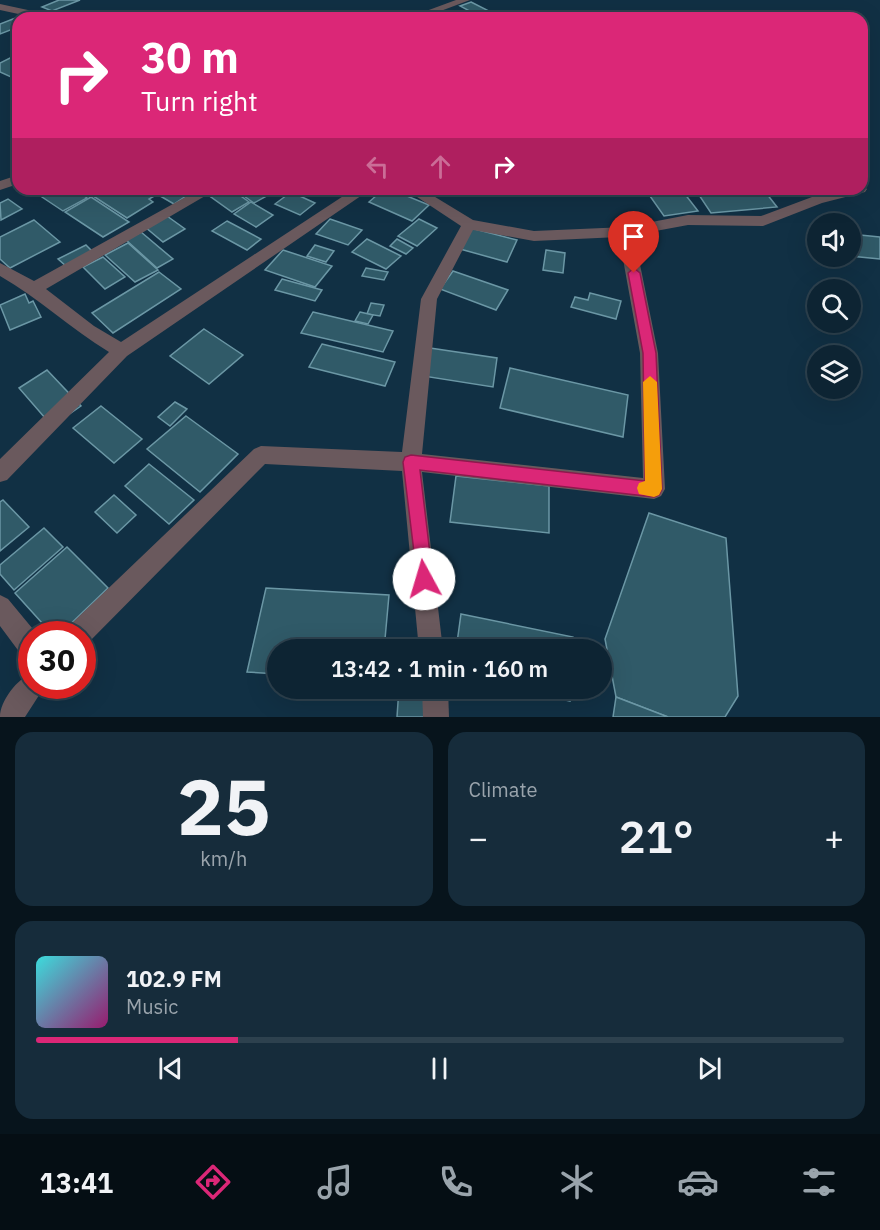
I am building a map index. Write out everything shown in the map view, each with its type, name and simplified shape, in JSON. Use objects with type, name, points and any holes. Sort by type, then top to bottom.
[{"type":"street","points":[[430,12],[465,0]]},
{"type":"street","points":[[0,7],[23,12]]},
{"type":"street","points":[[34,288],[199,195]]},
{"type":"street","points":[[0,473],[121,351],[354,195]]},
{"type":"street","points":[[422,195],[469,224],[534,236],[626,232],[688,220],[763,221],[838,195]]},
{"type":"street","points":[[430,639],[411,462],[429,299],[469,224]]},
{"type":"street","points":[[92,621],[261,455],[411,462],[654,489],[649,353],[626,232]]},
{"type":"street","points":[[0,269],[34,288],[88,331],[121,351]]},
{"type":"street","points":[[0,607],[18,630]]},
{"type":"street","points":[[9,717],[22,699]]},
{"type":"street","points":[[435,699],[436,717]]},
{"type":"building","points":[[59,0],[80,0],[52,11],[42,7]]},
{"type":"building","points":[[471,2],[487,10],[471,12],[460,6]]},
{"type":"building","points":[[12,19],[12,29],[0,34],[0,24]]},
{"type":"building","points":[[12,57],[12,76],[0,72],[0,63]]},
{"type":"building","points":[[39,195],[83,195],[87,198],[63,211]]},
{"type":"building","points":[[92,195],[156,195],[149,199],[153,202],[127,218]]},
{"type":"building","points":[[158,195],[188,195],[174,204]]},
{"type":"building","points":[[239,195],[249,202],[232,212],[211,197]]},
{"type":"building","points":[[243,195],[269,195],[254,203]]},
{"type":"building","points":[[287,195],[298,195],[315,203],[300,215],[275,204]]},
{"type":"building","points":[[377,195],[405,195],[429,205],[412,221],[369,202]]},
{"type":"building","points":[[649,195],[686,195],[698,211],[664,216]]},
{"type":"building","points":[[699,195],[768,195],[777,207],[711,213]]},
{"type":"building","points":[[91,197],[129,222],[103,237],[65,212]]},
{"type":"building","points":[[8,199],[22,209],[1,220],[0,203]]},
{"type":"building","points":[[251,202],[273,215],[256,227],[234,214]]},
{"type":"building","points":[[167,216],[185,229],[163,242],[145,227]]},
{"type":"building","points":[[330,219],[362,230],[348,245],[316,234]]},
{"type":"building","points":[[419,219],[437,228],[417,246],[398,236]]},
{"type":"building","points":[[34,220],[60,242],[10,268],[0,259],[0,237]]},
{"type":"building","points":[[227,221],[261,239],[247,250],[212,231]]},
{"type":"building","points":[[471,228],[517,240],[507,262],[460,249]]},
{"type":"building","points":[[141,232],[173,259],[157,268],[126,240]]},
{"type":"building","points":[[861,235],[880,237],[880,259],[861,257]]},
{"type":"building","points":[[367,239],[401,256],[386,269],[352,252]]},
{"type":"building","points":[[397,239],[413,248],[406,254],[390,246]]},
{"type":"building","points":[[128,243],[158,270],[135,282],[105,255]]},
{"type":"building","points":[[86,245],[93,252],[66,266],[58,259]]},
{"type":"building","points":[[315,245],[334,251],[326,262],[307,256]]},
{"type":"building","points":[[283,250],[332,266],[315,287],[265,270]]},
{"type":"building","points":[[546,250],[565,253],[563,273],[543,270]]},
{"type":"building","points":[[103,257],[125,277],[105,289],[83,267]]},
{"type":"building","points":[[366,268],[388,272],[384,280],[362,276]]},
{"type":"building","points":[[453,271],[508,290],[496,310],[440,289]]},
{"type":"building","points":[[159,272],[181,289],[113,333],[92,313]]},
{"type":"building","points":[[282,279],[322,290],[315,301],[275,290]]},
{"type":"building","points":[[590,293],[621,301],[616,319],[571,307],[575,297],[588,300]]},
{"type":"building","points":[[25,294],[29,303],[33,301],[41,317],[10,330],[0,305]]},
{"type":"building","points":[[371,303],[384,305],[380,316],[367,314]]},
{"type":"building","points":[[313,312],[393,331],[383,352],[301,333]]},
{"type":"building","points":[[360,312],[373,315],[368,324],[355,321]]},
{"type":"building","points":[[204,329],[243,355],[209,384],[170,356]]},
{"type":"building","points":[[322,344],[395,362],[385,386],[309,367]]},
{"type":"building","points":[[430,348],[497,358],[493,387],[423,376]]},
{"type":"building","points":[[510,368],[628,395],[623,437],[500,408]]},
{"type":"building","points":[[47,370],[81,406],[52,426],[19,388]]},
{"type":"building","points":[[175,402],[187,409],[170,426],[158,417]]},
{"type":"building","points":[[101,406],[142,439],[114,463],[73,428]]},
{"type":"building","points":[[186,416],[238,454],[200,492],[147,449]]},
{"type":"building","points":[[149,464],[194,500],[169,524],[125,486]]},
{"type":"building","points":[[456,476],[549,486],[549,533],[450,522]]},
{"type":"building","points":[[114,495],[136,515],[117,533],[95,512]]},
{"type":"building","points":[[3,500],[29,527],[0,551],[0,502]]},
{"type":"building","points":[[649,513],[726,538],[738,696],[725,717],[668,717],[616,697],[612,676],[612,639],[605,639]]},
{"type":"building","points":[[44,528],[63,547],[14,590],[0,574],[0,565]]},
{"type":"building","points":[[67,547],[108,588],[74,621],[40,621],[15,593]]},
{"type":"building","points":[[266,588],[389,595],[385,639],[267,639],[267,673],[247,672]]},
{"type":"building","points":[[461,614],[573,637],[573,639],[458,639]]},
{"type":"building","points":[[616,697],[668,717],[613,717]]},
{"type":"building","points":[[398,699],[427,699],[426,717],[397,717]]},
{"type":"slow traffic","points":[[645,488],[654,489],[650,382]]},
{"type":"route","points":[[424,579],[411,462],[654,489],[649,353],[634,273]]}]
